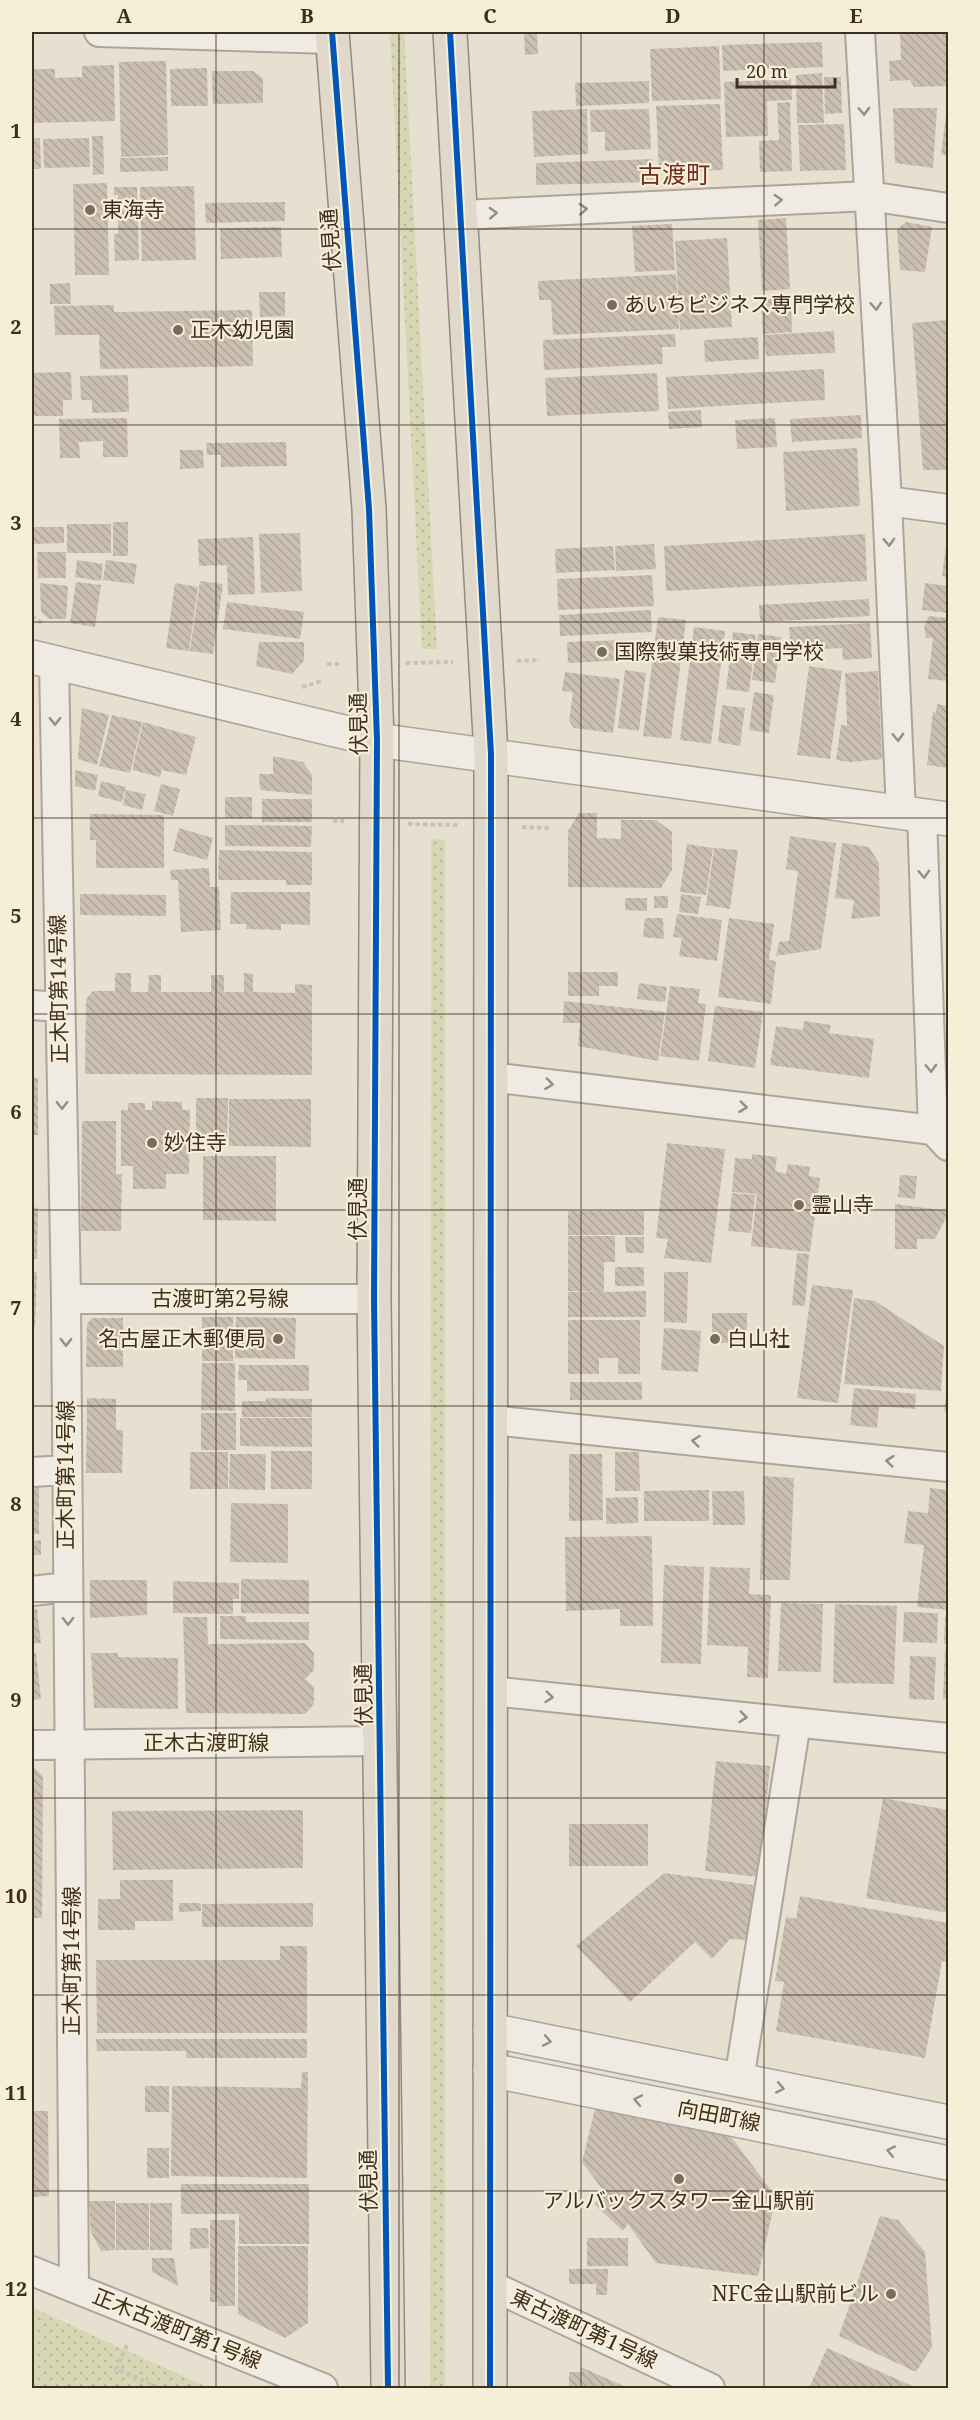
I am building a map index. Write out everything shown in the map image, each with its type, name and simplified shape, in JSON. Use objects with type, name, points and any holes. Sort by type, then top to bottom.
[{"type":"highway","points":[[450,32],[491,754],[490,2388]]},
{"type":"highway","name":"伏見通","points":[[332,35],[369,509],[377,740],[374,1299],[388,2388]]},
{"type":"street","points":[[99,32],[332,35]]},
{"type":"street","points":[[491,1077],[941,1138],[924,815],[887,501],[860,32]]},
{"type":"street","points":[[461,215],[869,196],[948,208]]},
{"type":"street","points":[[887,501],[948,509]]},
{"type":"street","points":[[43,660],[377,740],[924,815]]},
{"type":"street","name":"正木町第14号線","points":[[43,660],[45,1006],[66,1299],[74,2287]]},
{"type":"street","name":"古渡町第2号線","points":[[66,1299],[374,1299]]},
{"type":"street","points":[[490,1420],[948,1467]]},
{"type":"street","points":[[32,1472],[66,1470]]},
{"type":"street","points":[[32,1591],[67,1587]]},
{"type":"street","points":[[490,1691],[948,1738]]},
{"type":"street","points":[[739,2080],[796,1723]]},
{"type":"street","name":"正木古渡町線","points":[[32,1745],[381,1741]]},
{"type":"street","name":"向田町線","points":[[490,2030],[948,2122]]},
{"type":"street","name":"向田町線","points":[[490,2070],[948,2163]]},
{"type":"street","name":"正木古渡町第1号線","points":[[32,2271],[323,2388]]},
{"type":"street","name":"東古渡町第1号線","points":[[490,2285],[710,2388]]},
{"type":"path","points":[[327,664],[540,660]]},
{"type":"path","points":[[333,821],[549,828]]},
{"type":"path","points":[[127,2344],[116,2369],[160,2388]]},
{"type":"green space","points":[[390,32],[404,32],[437,649],[422,649]]},
{"type":"green space","points":[[431,839],[445,840],[445,2388],[430,2388]]},
{"type":"green space","points":[[32,2307],[53,2317],[209,2388],[32,2388]]},
{"type":"building","points":[[524,32],[537,32],[538,54],[525,55]]},
{"type":"building","points":[[948,32],[948,86],[914,87],[910,80],[890,81],[889,61],[901,60],[900,34]]},
{"type":"building","points":[[822,42],[823,67],[723,71],[722,45]]},
{"type":"building","points":[[719,46],[721,99],[652,101],[650,49]]},
{"type":"building","points":[[166,61],[168,155],[121,157],[119,62]]},
{"type":"building","points":[[114,65],[115,121],[32,123],[32,69],[55,69],[55,78],[82,77],[82,66]]},
{"type":"building","points":[[207,68],[208,106],[171,106],[170,69]]},
{"type":"building","points":[[212,71],[253,71],[263,78],[263,103],[213,104]]},
{"type":"building","points":[[822,73],[824,123],[797,123],[796,75]]},
{"type":"building","points":[[824,77],[841,77],[842,113],[825,114]]},
{"type":"building","points":[[791,79],[792,100],[767,101],[768,136],[726,137],[724,82]]},
{"type":"building","points":[[649,81],[649,103],[576,106],[575,83]]},
{"type":"building","points":[[790,102],[792,171],[760,172],[759,141],[779,140],[777,103]]},
{"type":"building","points":[[720,104],[723,170],[659,172],[656,106]]},
{"type":"building","points":[[893,108],[937,108],[933,168],[895,163]]},
{"type":"building","points":[[948,108],[948,156],[941,154]]},
{"type":"building","points":[[587,109],[588,154],[534,157],[532,111]]},
{"type":"building","points":[[649,109],[651,149],[605,151],[605,132],[591,132],[590,110]]},
{"type":"building","points":[[844,124],[846,170],[800,171],[798,125]]},
{"type":"building","points":[[92,136],[103,136],[104,174],[93,175]]},
{"type":"building","points":[[32,138],[40,138],[41,169],[32,169]]},
{"type":"building","points":[[89,138],[90,167],[44,168],[43,139]]},
{"type":"building","points":[[168,157],[168,171],[120,172],[120,158]]},
{"type":"building","points":[[653,159],[654,182],[536,185],[536,163]]},
{"type":"building","points":[[107,183],[109,275],[75,275],[73,184]]},
{"type":"building","points":[[194,186],[196,260],[142,261],[140,187]]},
{"type":"building","points":[[114,187],[137,187],[139,260],[115,261],[114,234],[118,234],[118,212],[113,212],[113,203],[118,203],[118,195],[114,195]]},
{"type":"building","points":[[285,202],[285,221],[206,223],[205,203]]},
{"type":"building","points":[[786,218],[790,289],[762,291],[758,220]]},
{"type":"building","points":[[906,222],[932,227],[925,272],[900,270],[897,229]]},
{"type":"building","points":[[672,224],[675,270],[635,272],[632,226]]},
{"type":"building","points":[[281,227],[282,257],[221,259],[220,228]]},
{"type":"building","points":[[727,238],[732,327],[680,330],[675,241]]},
{"type":"building","points":[[676,274],[679,329],[553,335],[551,300],[539,300],[538,281]]},
{"type":"building","points":[[70,283],[71,304],[50,304],[50,284]]},
{"type":"building","points":[[259,292],[285,292],[285,316],[260,317]]},
{"type":"building","points":[[791,297],[792,332],[763,334],[761,299]]},
{"type":"building","points":[[114,305],[114,312],[252,310],[253,366],[100,369],[99,335],[55,335],[54,306]]},
{"type":"building","points":[[948,320],[948,470],[923,470],[912,323]]},
{"type":"building","points":[[834,331],[835,353],[766,356],[764,335]]},
{"type":"building","points":[[675,334],[676,347],[662,347],[663,364],[544,370],[543,340]]},
{"type":"building","points":[[758,337],[759,359],[705,362],[704,340]]},
{"type":"building","points":[[824,369],[825,400],[668,409],[666,377]]},
{"type":"building","points":[[71,372],[72,400],[63,400],[63,416],[32,416],[32,373]]},
{"type":"building","points":[[657,373],[659,411],[547,416],[545,378]]},
{"type":"building","points":[[128,375],[129,412],[92,413],[92,400],[81,400],[80,376]]},
{"type":"building","points":[[701,410],[702,427],[669,429],[668,412]]},
{"type":"building","points":[[861,415],[862,438],[792,442],[790,419]]},
{"type":"building","points":[[127,418],[128,457],[103,457],[103,441],[79,442],[80,458],[60,458],[59,419]]},
{"type":"building","points":[[775,418],[777,447],[737,449],[735,420]]},
{"type":"building","points":[[286,442],[287,466],[221,467],[221,455],[207,455],[206,443]]},
{"type":"building","points":[[857,448],[860,506],[786,511],[783,452]]},
{"type":"building","points":[[180,450],[203,450],[204,468],[180,469]]},
{"type":"building","points":[[113,522],[128,522],[128,556],[113,556]]},
{"type":"building","points":[[67,524],[111,524],[111,553],[67,553]]},
{"type":"building","points":[[34,527],[64,527],[64,543],[34,544]]},
{"type":"building","points":[[300,533],[302,591],[261,593],[259,534]]},
{"type":"building","points":[[865,534],[867,581],[666,591],[664,546]]},
{"type":"building","points":[[253,537],[255,594],[228,595],[227,565],[199,566],[198,539]]},
{"type":"building","points":[[948,539],[948,577],[942,576]]},
{"type":"building","points":[[654,544],[656,569],[616,571],[615,546]]},
{"type":"building","points":[[613,546],[615,570],[556,573],[555,549]]},
{"type":"building","points":[[37,552],[66,552],[66,578],[38,578]]},
{"type":"building","points":[[77,560],[103,564],[101,581],[75,577]]},
{"type":"building","points":[[106,560],[137,564],[134,584],[103,580]]},
{"type":"building","points":[[652,575],[654,606],[558,610],[557,579]]},
{"type":"building","points":[[200,581],[223,584],[213,654],[190,651]]},
{"type":"building","points":[[76,582],[101,585],[95,627],[70,623]]},
{"type":"building","points":[[40,583],[68,586],[66,619],[49,619],[41,612]]},
{"type":"building","points":[[175,583],[198,587],[189,651],[166,648]]},
{"type":"building","points":[[925,583],[948,586],[948,613],[922,610]]},
{"type":"building","points":[[869,599],[870,616],[760,622],[759,605]]},
{"type":"building","points":[[227,602],[304,612],[300,639],[223,629]]},
{"type":"building","points":[[651,610],[652,632],[560,636],[559,615]]},
{"type":"building","points":[[929,616],[948,618],[948,681],[928,679],[933,638],[926,638],[924,626]]},
{"type":"building","points":[[658,617],[686,620],[671,739],[643,736]]},
{"type":"building","points":[[870,623],[872,658],[843,660],[842,648],[791,651],[789,627]]},
{"type":"building","points":[[694,627],[725,631],[711,744],[680,740]]},
{"type":"building","points":[[733,632],[756,635],[749,692],[726,689]]},
{"type":"building","points":[[758,634],[781,637],[775,683],[752,680]]},
{"type":"building","points":[[628,640],[629,660],[568,663],[567,642]]},
{"type":"building","points":[[259,642],[304,642],[304,661],[292,674],[256,666]]},
{"type":"building","points":[[809,666],[842,671],[830,759],[797,755]]},
{"type":"building","points":[[625,670],[646,673],[639,731],[618,728]]},
{"type":"building","points":[[878,671],[882,759],[850,762],[836,760],[841,725],[847,726],[845,673]]},
{"type":"building","points":[[565,672],[620,679],[613,733],[574,728],[569,721],[573,692],[562,691]]},
{"type":"building","points":[[754,692],[774,695],[769,733],[749,730]]},
{"type":"building","points":[[937,704],[948,706],[948,768],[927,765],[933,712],[936,713]]},
{"type":"building","points":[[722,705],[745,708],[740,746],[718,742]]},
{"type":"building","points":[[82,708],[109,715],[97,765],[78,759]]},
{"type":"building","points":[[112,715],[142,722],[130,773],[99,766]]},
{"type":"building","points":[[143,722],[196,737],[186,775],[162,770],[165,757],[160,777],[132,770]]},
{"type":"building","points":[[273,756],[303,762],[312,775],[312,795],[260,790],[259,774],[273,774]]},
{"type":"building","points":[[75,770],[98,775],[95,791],[75,786]]},
{"type":"building","points":[[101,781],[126,787],[122,802],[98,796]]},
{"type":"building","points":[[161,784],[180,789],[173,816],[154,811]]},
{"type":"building","points":[[126,790],[146,794],[142,810],[123,805]]},
{"type":"building","points":[[225,797],[252,797],[252,818],[225,818]]},
{"type":"building","points":[[262,799],[312,799],[312,822],[262,822]]},
{"type":"building","points":[[579,813],[597,813],[597,838],[621,839],[621,820],[656,820],[672,832],[672,870],[661,888],[568,887],[568,831]]},
{"type":"building","points":[[90,814],[164,815],[164,868],[96,868],[96,840],[90,840]]},
{"type":"building","points":[[225,825],[312,826],[311,847],[225,846]]},
{"type":"building","points":[[179,828],[213,838],[207,860],[173,851]]},
{"type":"building","points":[[790,836],[836,843],[821,949],[776,956],[779,942],[789,941],[798,871],[786,869]]},
{"type":"building","points":[[842,843],[869,847],[879,863],[880,916],[851,919],[854,900],[835,898]]},
{"type":"building","points":[[687,844],[713,848],[706,895],[680,892]]},
{"type":"building","points":[[714,848],[738,850],[730,909],[706,905]]},
{"type":"building","points":[[219,850],[312,852],[312,885],[286,885],[286,880],[218,880]]},
{"type":"building","points":[[209,868],[210,887],[219,887],[221,930],[181,932],[178,880],[171,880],[170,870]]},
{"type":"building","points":[[231,892],[310,892],[310,925],[281,924],[281,930],[246,929],[246,924],[230,924]]},
{"type":"building","points":[[80,894],[166,895],[166,916],[80,915]]},
{"type":"building","points":[[681,894],[701,897],[698,914],[679,912]]},
{"type":"building","points":[[654,896],[668,896],[668,908],[654,908]]},
{"type":"building","points":[[625,898],[647,898],[647,911],[625,910]]},
{"type":"building","points":[[677,914],[722,920],[717,961],[679,956],[682,938],[673,937]]},
{"type":"building","points":[[645,918],[663,918],[664,939],[643,937]]},
{"type":"building","points":[[729,918],[774,924],[769,960],[776,961],[771,1004],[718,997]]},
{"type":"building","points":[[568,972],[618,972],[618,986],[599,986],[599,996],[568,996]]},
{"type":"building","points":[[115,973],[131,973],[131,992],[148,992],[149,975],[161,975],[161,992],[211,992],[211,975],[224,975],[224,992],[244,992],[244,973],[253,974],[253,992],[295,993],[295,984],[312,985],[312,1075],[85,1074],[86,999],[93,991],[115,991]]},
{"type":"building","points":[[639,983],[667,987],[665,1002],[637,999]]},
{"type":"building","points":[[670,986],[700,989],[698,1003],[706,1004],[699,1061],[660,1056]]},
{"type":"building","points":[[564,1001],[665,1012],[658,1061],[578,1046],[580,1023],[563,1023]]},
{"type":"building","points":[[715,1006],[763,1012],[755,1068],[708,1061]]},
{"type":"building","points":[[804,1021],[831,1025],[829,1033],[874,1039],[869,1078],[770,1065],[776,1026],[803,1030]]},
{"type":"building","points":[[32,1078],[38,1078],[38,1135],[32,1135]]},
{"type":"building","points":[[196,1098],[228,1098],[227,1146],[196,1146]]},
{"type":"building","points":[[229,1099],[311,1099],[311,1147],[229,1146]]},
{"type":"building","points":[[152,1101],[182,1102],[182,1110],[190,1110],[189,1174],[166,1174],[166,1189],[133,1189],[133,1166],[121,1166],[121,1110],[128,1110],[128,1103],[145,1103],[145,1110],[152,1110]]},
{"type":"building","points":[[82,1121],[116,1121],[116,1174],[122,1174],[121,1231],[81,1231]]},
{"type":"building","points":[[667,1143],[725,1149],[711,1263],[664,1258],[668,1239],[656,1238]]},
{"type":"building","points":[[752,1154],[777,1157],[775,1171],[786,1174],[788,1164],[810,1167],[809,1176],[820,1178],[810,1252],[751,1246],[757,1194],[732,1192],[735,1158],[752,1159]]},
{"type":"building","points":[[203,1156],[276,1156],[276,1221],[203,1220]]},
{"type":"building","points":[[900,1175],[917,1176],[915,1199],[898,1197]]},
{"type":"building","points":[[732,1193],[755,1195],[751,1233],[728,1231]]},
{"type":"building","points":[[895,1204],[948,1211],[948,1214],[935,1239],[917,1239],[917,1249],[895,1249]]},
{"type":"building","points":[[32,1207],[38,1208],[37,1259],[32,1259]]},
{"type":"building","points":[[568,1211],[644,1211],[644,1235],[568,1235]]},
{"type":"building","points":[[568,1236],[615,1236],[615,1262],[604,1262],[604,1292],[646,1291],[646,1317],[568,1317],[568,1292],[601,1292],[568,1291]]},
{"type":"building","points":[[625,1237],[644,1237],[644,1253],[626,1253]]},
{"type":"building","points":[[797,1253],[809,1254],[805,1306],[792,1305]]},
{"type":"building","points":[[615,1267],[644,1267],[644,1286],[615,1286]]},
{"type":"building","points":[[32,1272],[37,1272],[35,1327],[32,1327]]},
{"type":"building","points":[[664,1272],[688,1272],[687,1323],[664,1322]]},
{"type":"building","points":[[812,1285],[853,1290],[838,1403],[797,1398]]},
{"type":"building","points":[[854,1298],[875,1301],[944,1346],[941,1391],[844,1384]]},
{"type":"building","points":[[712,1313],[747,1313],[747,1343],[712,1343]]},
{"type":"building","points":[[202,1317],[233,1317],[233,1361],[202,1361]]},
{"type":"building","points":[[236,1317],[296,1318],[295,1359],[235,1358]]},
{"type":"building","points":[[92,1318],[123,1318],[123,1367],[86,1367],[87,1324]]},
{"type":"building","points":[[568,1320],[640,1320],[640,1374],[618,1374],[618,1358],[599,1358],[599,1374],[568,1374]]},
{"type":"building","points":[[664,1328],[701,1331],[698,1372],[661,1370]]},
{"type":"building","points":[[202,1363],[235,1363],[235,1411],[201,1410]]},
{"type":"building","points":[[239,1365],[309,1365],[309,1391],[247,1391],[247,1380],[238,1380]]},
{"type":"building","points":[[570,1382],[642,1382],[642,1400],[570,1400]]},
{"type":"building","points":[[854,1388],[916,1394],[915,1409],[879,1406],[877,1428],[850,1425]]},
{"type":"building","points":[[948,1388],[948,1412],[944,1411]]},
{"type":"building","points":[[87,1398],[116,1399],[116,1430],[123,1430],[122,1473],[86,1473]]},
{"type":"building","points":[[266,1398],[312,1399],[312,1417],[242,1417],[242,1401],[266,1401]]},
{"type":"building","points":[[201,1413],[236,1413],[236,1450],[201,1450]]},
{"type":"building","points":[[240,1418],[312,1418],[312,1447],[240,1446]]},
{"type":"building","points":[[271,1451],[312,1451],[312,1489],[271,1489]]},
{"type":"building","points":[[190,1452],[228,1452],[228,1489],[190,1489]]},
{"type":"building","points":[[615,1452],[639,1452],[640,1491],[615,1491]]},
{"type":"building","points":[[230,1454],[266,1454],[265,1490],[229,1489]]},
{"type":"building","points":[[569,1454],[602,1454],[603,1520],[569,1521]]},
{"type":"building","points":[[763,1476],[794,1478],[790,1580],[760,1580]]},
{"type":"building","points":[[32,1487],[39,1487],[39,1534],[32,1534]]},
{"type":"building","points":[[930,1488],[948,1490],[948,1610],[917,1607],[924,1545],[904,1543],[908,1511],[928,1513]]},
{"type":"building","points":[[709,1490],[709,1521],[644,1521],[644,1491]]},
{"type":"building","points":[[712,1491],[744,1491],[745,1525],[713,1525]]},
{"type":"building","points":[[638,1497],[638,1523],[606,1524],[606,1498]]},
{"type":"building","points":[[231,1503],[288,1504],[288,1563],[230,1562]]},
{"type":"building","points":[[652,1536],[653,1626],[620,1626],[620,1609],[566,1611],[565,1537]]},
{"type":"building","points":[[41,1540],[41,1555],[32,1555],[32,1541]]},
{"type":"building","points":[[664,1565],[704,1567],[701,1664],[661,1663]]},
{"type":"building","points":[[710,1567],[750,1568],[749,1594],[771,1595],[768,1678],[747,1677],[748,1647],[707,1645]]},
{"type":"building","points":[[241,1579],[309,1580],[309,1614],[241,1613]]},
{"type":"building","points":[[90,1580],[147,1580],[147,1615],[90,1618]]},
{"type":"building","points":[[173,1581],[239,1583],[239,1599],[233,1599],[233,1614],[173,1613]]},
{"type":"building","points":[[781,1603],[823,1604],[821,1672],[778,1671]]},
{"type":"building","points":[[835,1604],[897,1606],[894,1684],[833,1683]]},
{"type":"building","points":[[37,1609],[41,1643],[32,1644],[32,1610]]},
{"type":"building","points":[[904,1612],[938,1613],[937,1643],[903,1642]]},
{"type":"building","points":[[220,1616],[246,1616],[246,1622],[309,1622],[309,1640],[220,1639]]},
{"type":"building","points":[[945,1616],[948,1617],[948,1644],[944,1644]]},
{"type":"building","points":[[183,1617],[207,1617],[208,1644],[305,1643],[314,1653],[314,1670],[305,1679],[314,1687],[314,1704],[305,1714],[186,1713]]},
{"type":"building","points":[[945,1649],[948,1649],[948,1699],[943,1699]]},
{"type":"building","points":[[32,1653],[36,1653],[41,1699],[32,1700]]},
{"type":"building","points":[[91,1653],[118,1653],[118,1657],[178,1658],[178,1709],[94,1708]]},
{"type":"building","points":[[910,1656],[936,1657],[934,1700],[909,1699]]},
{"type":"building","points":[[716,1761],[770,1766],[759,1877],[705,1871]]},
{"type":"building","points":[[32,1766],[43,1776],[42,1918],[32,1918]]},
{"type":"building","points":[[883,1798],[948,1810],[948,1913],[866,1898]]},
{"type":"building","points":[[303,1810],[303,1868],[113,1870],[112,1811]]},
{"type":"building","points":[[569,1824],[648,1824],[648,1866],[569,1866]]},
{"type":"building","points":[[664,1873],[753,1885],[751,1940],[730,1939],[712,1959],[695,1942],[630,2002],[576,1946]]},
{"type":"building","points":[[120,1880],[173,1880],[173,1921],[135,1921],[135,1930],[98,1930],[98,1899],[120,1899]]},
{"type":"building","points":[[800,1896],[948,1923],[948,1962],[942,1961],[925,2058],[776,2031],[784,1982],[775,1981],[786,1917],[796,1919]]},
{"type":"building","points":[[179,1903],[201,1903],[201,1911],[179,1912]]},
{"type":"building","points":[[313,1903],[313,1927],[202,1927],[202,1904]]},
{"type":"building","points":[[280,1946],[307,1946],[307,2033],[97,2033],[96,1960],[280,1960]]},
{"type":"building","points":[[96,2039],[307,2039],[307,2058],[186,2058],[186,2051],[97,2051]]},
{"type":"building","points":[[302,2072],[308,2072],[307,2178],[171,2176],[172,2086],[301,2088]]},
{"type":"building","name":"アルバックスタワー金山駅前","points":[[603,2076],[703,2099],[776,2197],[758,2276],[656,2263],[628,2224],[623,2231],[594,2204],[605,2193],[582,2162]]},
{"type":"building","points":[[145,2086],[169,2086],[169,2112],[145,2112]]},
{"type":"building","points":[[32,2111],[48,2111],[49,2196],[32,2197]]},
{"type":"building","points":[[147,2148],[169,2148],[169,2178],[147,2178]]},
{"type":"building","points":[[181,2184],[309,2184],[309,2244],[239,2244],[239,2214],[181,2214]]},
{"type":"building","points":[[89,2201],[115,2201],[115,2250],[101,2251],[91,2232]]},
{"type":"building","points":[[116,2203],[149,2203],[149,2250],[116,2250]]},
{"type":"building","points":[[150,2203],[172,2203],[172,2250],[150,2250]]},
{"type":"building","name":"NFC金山駅前ビル","points":[[880,2216],[898,2220],[925,2252],[932,2347],[916,2372],[839,2336]]},
{"type":"building","points":[[210,2220],[235,2220],[235,2306],[218,2306],[218,2302],[210,2302]]},
{"type":"building","points":[[190,2228],[208,2228],[209,2248],[190,2249]]},
{"type":"building","points":[[587,2238],[628,2238],[628,2266],[587,2266]]},
{"type":"building","points":[[238,2246],[308,2246],[308,2323],[285,2338],[238,2314]]},
{"type":"building","points":[[152,2258],[174,2258],[178,2286],[152,2272]]},
{"type":"building","points":[[569,2269],[608,2269],[607,2295],[596,2295],[596,2284],[569,2284]]},
{"type":"building","points":[[827,2348],[917,2388],[809,2388]]},
{"type":"building","points":[[581,2367],[628,2388],[569,2388],[569,2372],[581,2372]]},
{"type":"cycle path","points":[[332,32],[369,509],[377,740],[374,1299],[388,2388]]},
{"type":"cycle path","points":[[450,32],[491,754],[490,2388]]},
{"type":"place","name":"東海寺","points":[[90,210]]},
{"type":"place","name":"あいちビジネス専門学校","points":[[612,305]]},
{"type":"place","name":"正木幼児園","points":[[178,330]]},
{"type":"place","name":"国際製菓技術専門学校","points":[[602,652]]},
{"type":"place","name":"妙住寺","points":[[152,1143]]},
{"type":"place","name":"霊山寺","points":[[799,1205]]},
{"type":"place","name":"名古屋正木郵便局","points":[[278,1339]]},
{"type":"place","name":"白山社","points":[[715,1339]]},
{"type":"place","name":"アルバックスタワー金山駅前","points":[[679,2179]]},
{"type":"place","name":"NFC金山駅前ビル","points":[[891,2294]]},
{"type":"district","name":"古渡町","points":[[674,175]]}]
